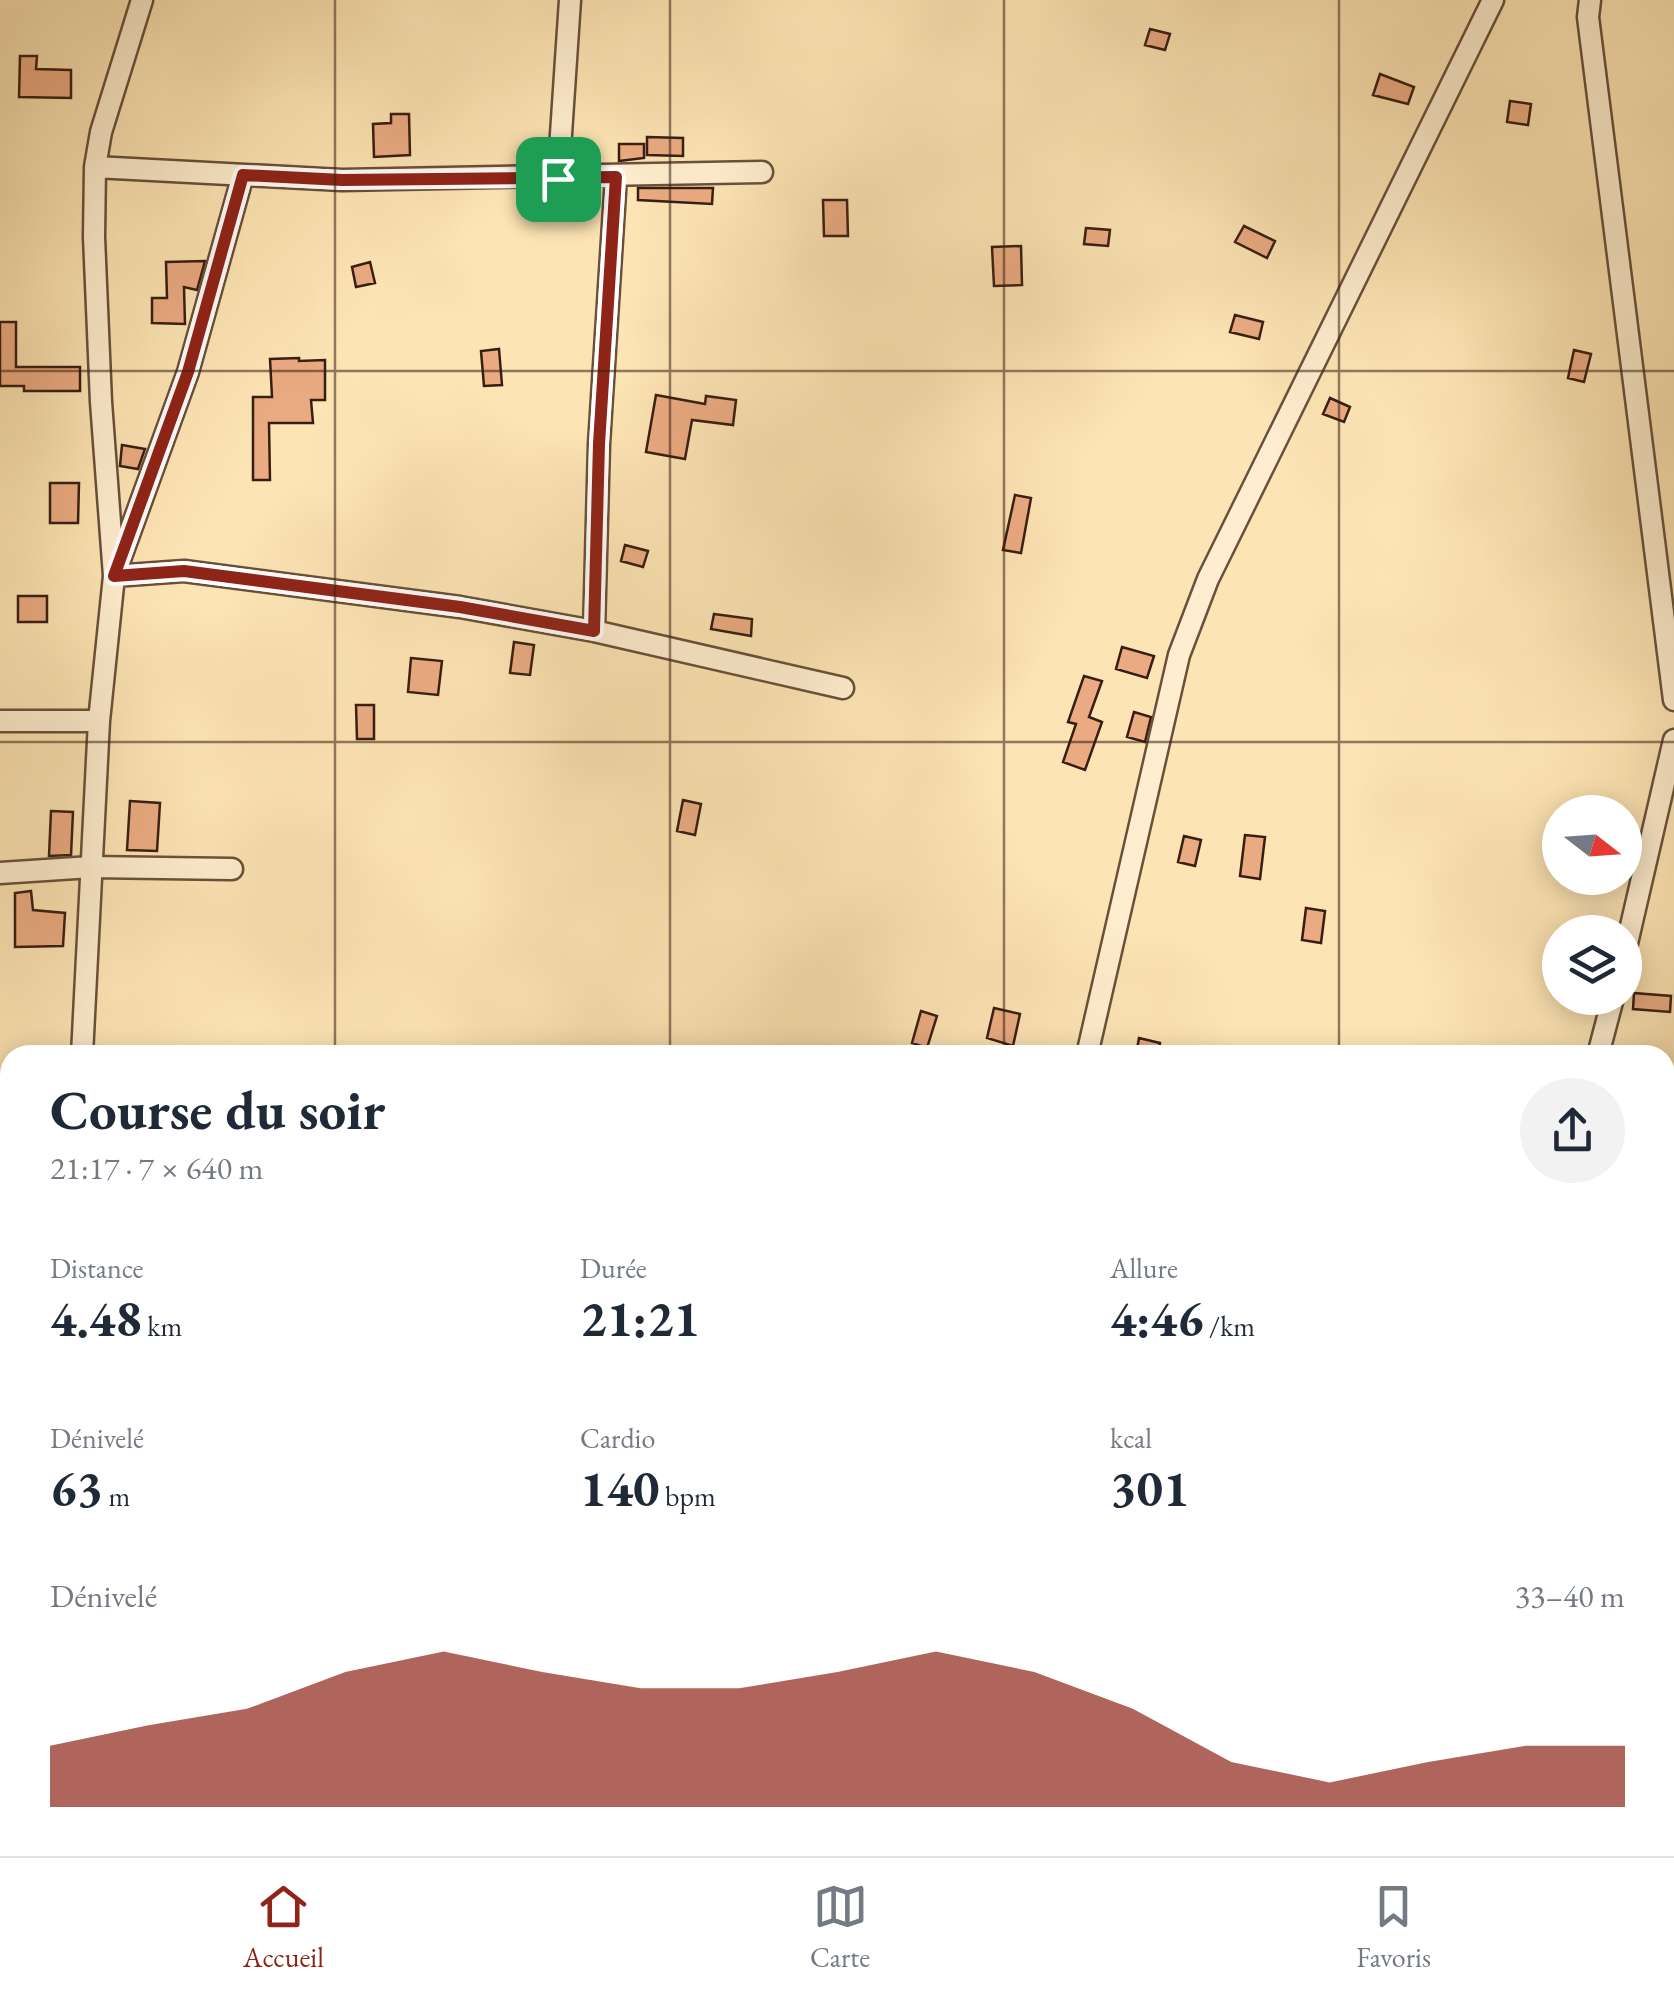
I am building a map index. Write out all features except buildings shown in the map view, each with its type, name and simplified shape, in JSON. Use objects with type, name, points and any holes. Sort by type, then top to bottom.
[{"type":"street","points":[[82,1045],[99,721],[114,576],[101,402],[95,167],[101,132],[142,0]]},
{"type":"street","points":[[558,179],[570,0]]},
{"type":"street","points":[[1088,1045],[1178,656],[1208,579],[1494,0]]},
{"type":"street","points":[[1590,0],[1588,17],[1674,700]]},
{"type":"street","points":[[95,167],[342,180],[558,179],[762,172]]},
{"type":"street","points":[[114,576],[188,372],[243,175]]},
{"type":"street","points":[[594,631],[599,444],[616,177]]},
{"type":"street","points":[[114,576],[184,571],[460,607],[594,631],[843,688]]},
{"type":"street","points":[[0,722],[99,721]]},
{"type":"street","points":[[1634,915],[1674,740]]},
{"type":"street","points":[[0,874],[91,866],[232,868]]},
{"type":"street","points":[[1601,1045],[1609,1015]]},
{"type":"route","points":[[243,175],[342,180],[558,179],[616,177],[599,444],[594,631],[460,607],[184,571],[114,576],[188,372],[243,175]]}]
